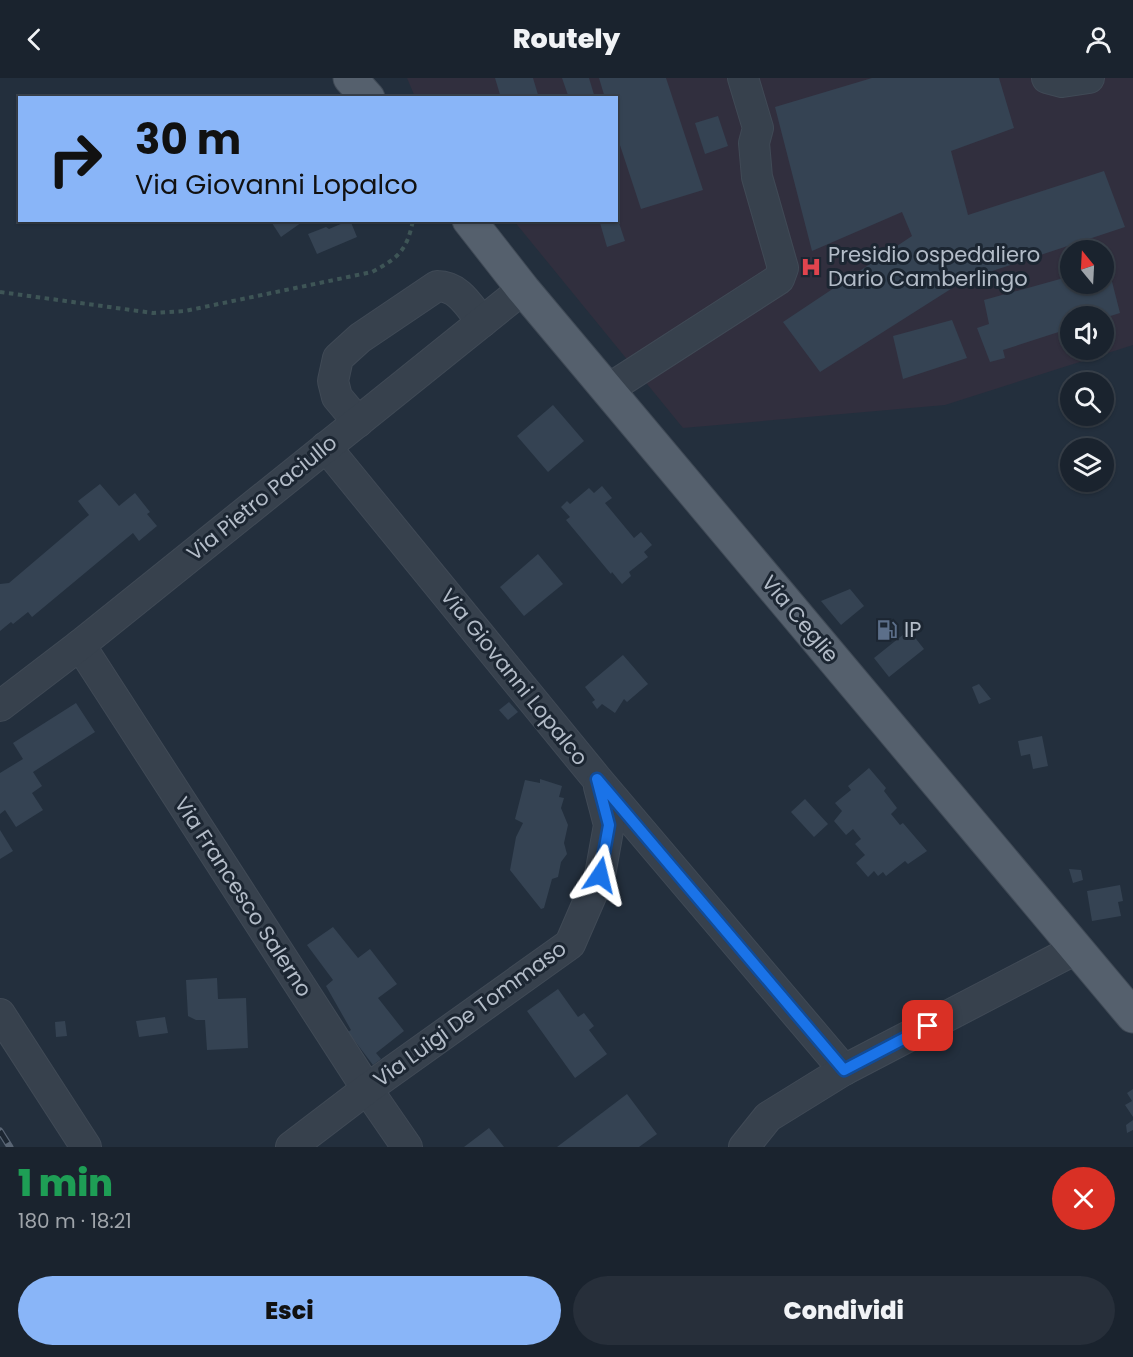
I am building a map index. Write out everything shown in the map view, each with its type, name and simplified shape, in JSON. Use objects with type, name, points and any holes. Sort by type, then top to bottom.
[{"type":"main road","points":[[350,78],[366,96]]},
{"type":"main road","name":"Via Ceglie","points":[[471,222],[607,390],[1133,1016]]},
{"type":"street","points":[[607,390],[779,279],[783,268],[758,177],[754,142],[758,128],[743,78]]},
{"type":"street","points":[[1047,78],[1062,82],[1089,78]]},
{"type":"street","points":[[358,422],[337,397],[333,381],[339,358],[360,338],[437,286],[448,286],[460,294],[482,322]]},
{"type":"street","name":"Via Pietro Paciullo","points":[[0,706],[80,645],[523,289]]},
{"type":"street","name":"Via Giovanni Lopalco","points":[[326,447],[597,779],[844,1070]]},
{"type":"street","name":"Via Francesco Salerno","points":[[80,645],[367,1089],[407,1147]]},
{"type":"street","name":"Via Luigi De Tommaso","points":[[291,1147],[367,1089],[570,944],[600,875],[609,825],[597,779]]},
{"type":"street","points":[[744,1147],[768,1117],[844,1070],[1076,949]]},
{"type":"street","points":[[0,1014],[86,1147]]},
{"type":"path","points":[[0,292],[153,313],[185,311],[372,272],[395,260],[410,237],[413,222]]},
{"type":"shaded area","name":"Presidio ospedaliero Dario Camberlingo","points":[[407,78],[1133,78],[1133,345],[1114,351],[1114,306],[1060,306],[1060,360],[1086,360],[945,405],[683,428],[515,222],[618,222],[618,96],[415,96]]},
{"type":"building","points":[[495,78],[533,78],[538,96],[500,96]]},
{"type":"building","points":[[562,78],[589,78],[594,96],[568,96]]},
{"type":"building","points":[[599,78],[666,78],[703,190],[641,209],[618,139],[618,96],[604,96]]},
{"type":"building","points":[[872,78],[999,78],[1014,128],[951,151],[968,215],[1104,171],[1125,227],[1086,240],[1060,240],[1060,249],[965,280],[820,372],[783,322],[912,236],[902,212],[812,251],[775,107]]},
{"type":"building","points":[[718,116],[728,146],[705,154],[695,123]]},
{"type":"building","points":[[618,220],[625,241],[607,247],[600,223],[618,222]]},
{"type":"building","points":[[271,222],[302,222],[281,237]]},
{"type":"building","points":[[351,222],[357,237],[317,254],[308,234],[326,227],[329,229]]},
{"type":"building","points":[[1060,279],[1060,294],[1114,294],[1114,290],[1120,313],[1114,315],[1114,306],[1060,306],[1060,332],[1003,350],[1005,358],[990,362],[977,328],[989,324],[984,300]]},
{"type":"building","points":[[952,320],[967,358],[903,379],[893,336]]},
{"type":"building","points":[[553,405],[584,441],[548,472],[517,436]]},
{"type":"building","points":[[100,484],[119,506],[135,493],[150,512],[147,514],[157,526],[139,541],[133,533],[32,617],[28,612],[0,631],[0,584],[9,583],[89,515],[78,501]]},
{"type":"building","points":[[602,486],[612,498],[605,503],[634,538],[641,532],[652,545],[644,552],[648,557],[629,572],[631,576],[622,584],[566,520],[570,517],[561,507],[567,501],[570,504],[589,488],[594,493]]},
{"type":"building","points":[[538,554],[563,584],[524,616],[500,587]]},
{"type":"building","points":[[850,589],[864,606],[841,625],[821,601]]},
{"type":"building","points":[[909,630],[924,649],[889,677],[874,658]]},
{"type":"building","points":[[623,655],[648,684],[627,702],[624,699],[615,713],[602,704],[597,709],[592,702],[595,700],[585,687]]},
{"type":"building","points":[[979,684],[991,699],[979,704],[972,687]]},
{"type":"building","points":[[509,702],[518,712],[508,720],[499,710]]},
{"type":"building","points":[[76,703],[95,732],[33,772],[42,786],[32,793],[43,810],[16,827],[5,810],[0,814],[0,773],[23,759],[13,743]]},
{"type":"building","points":[[1042,736],[1048,766],[1033,769],[1030,754],[1021,756],[1018,741]]},
{"type":"building","points":[[869,768],[886,788],[884,791],[897,808],[891,814],[900,825],[903,823],[927,851],[908,864],[905,861],[886,876],[883,872],[878,876],[874,871],[868,877],[856,863],[865,855],[855,844],[861,839],[853,829],[846,835],[834,821],[842,811],[835,803],[851,790],[848,786]]},
{"type":"building","points":[[540,779],[562,786],[559,797],[564,798],[561,808],[568,825],[564,843],[567,854],[561,862],[558,877],[552,879],[544,908],[541,909],[510,870],[516,837],[523,823],[515,819],[525,780],[540,783]]},
{"type":"building","points":[[805,799],[828,824],[814,837],[791,812]]},
{"type":"building","points":[[0,830],[13,851],[0,859]]},
{"type":"building","points":[[1069,869],[1081,870],[1083,880],[1073,883]]},
{"type":"building","points":[[1120,885],[1123,901],[1118,902],[1121,916],[1092,921],[1087,891]]},
{"type":"building","points":[[333,927],[358,958],[370,949],[397,984],[378,998],[404,1031],[376,1053],[381,1059],[373,1065],[348,1032],[351,1030],[326,986],[333,980],[307,945]]},
{"type":"building","points":[[217,978],[218,999],[246,998],[248,1048],[207,1050],[205,1020],[196,1020],[188,1016],[186,980]]},
{"type":"building","points":[[558,989],[578,1017],[584,1013],[594,1026],[589,1030],[607,1054],[575,1078],[527,1011]]},
{"type":"building","points":[[165,1017],[168,1033],[139,1037],[136,1021]]},
{"type":"building","points":[[65,1021],[67,1036],[56,1037],[55,1022]]},
{"type":"building","points":[[1133,1089],[1133,1117],[1125,1105],[1132,1101],[1127,1093]]},
{"type":"building","points":[[627,1094],[657,1134],[639,1147],[557,1147]]},
{"type":"building","points":[[1133,1120],[1133,1130],[1127,1133],[1126,1125]]},
{"type":"building","points":[[489,1128],[504,1147],[464,1147]]},
{"type":"railway","points":[[0,1131],[10,1147]]},
{"type":"place","name":"Presidio ospedaliero Dario Camberlingo","points":[[811,267]]},
{"type":"place","name":"IP","points":[[887,630]]},
{"type":"route","points":[[600,875],[609,825],[597,779],[844,1070],[928,1026]]}]
